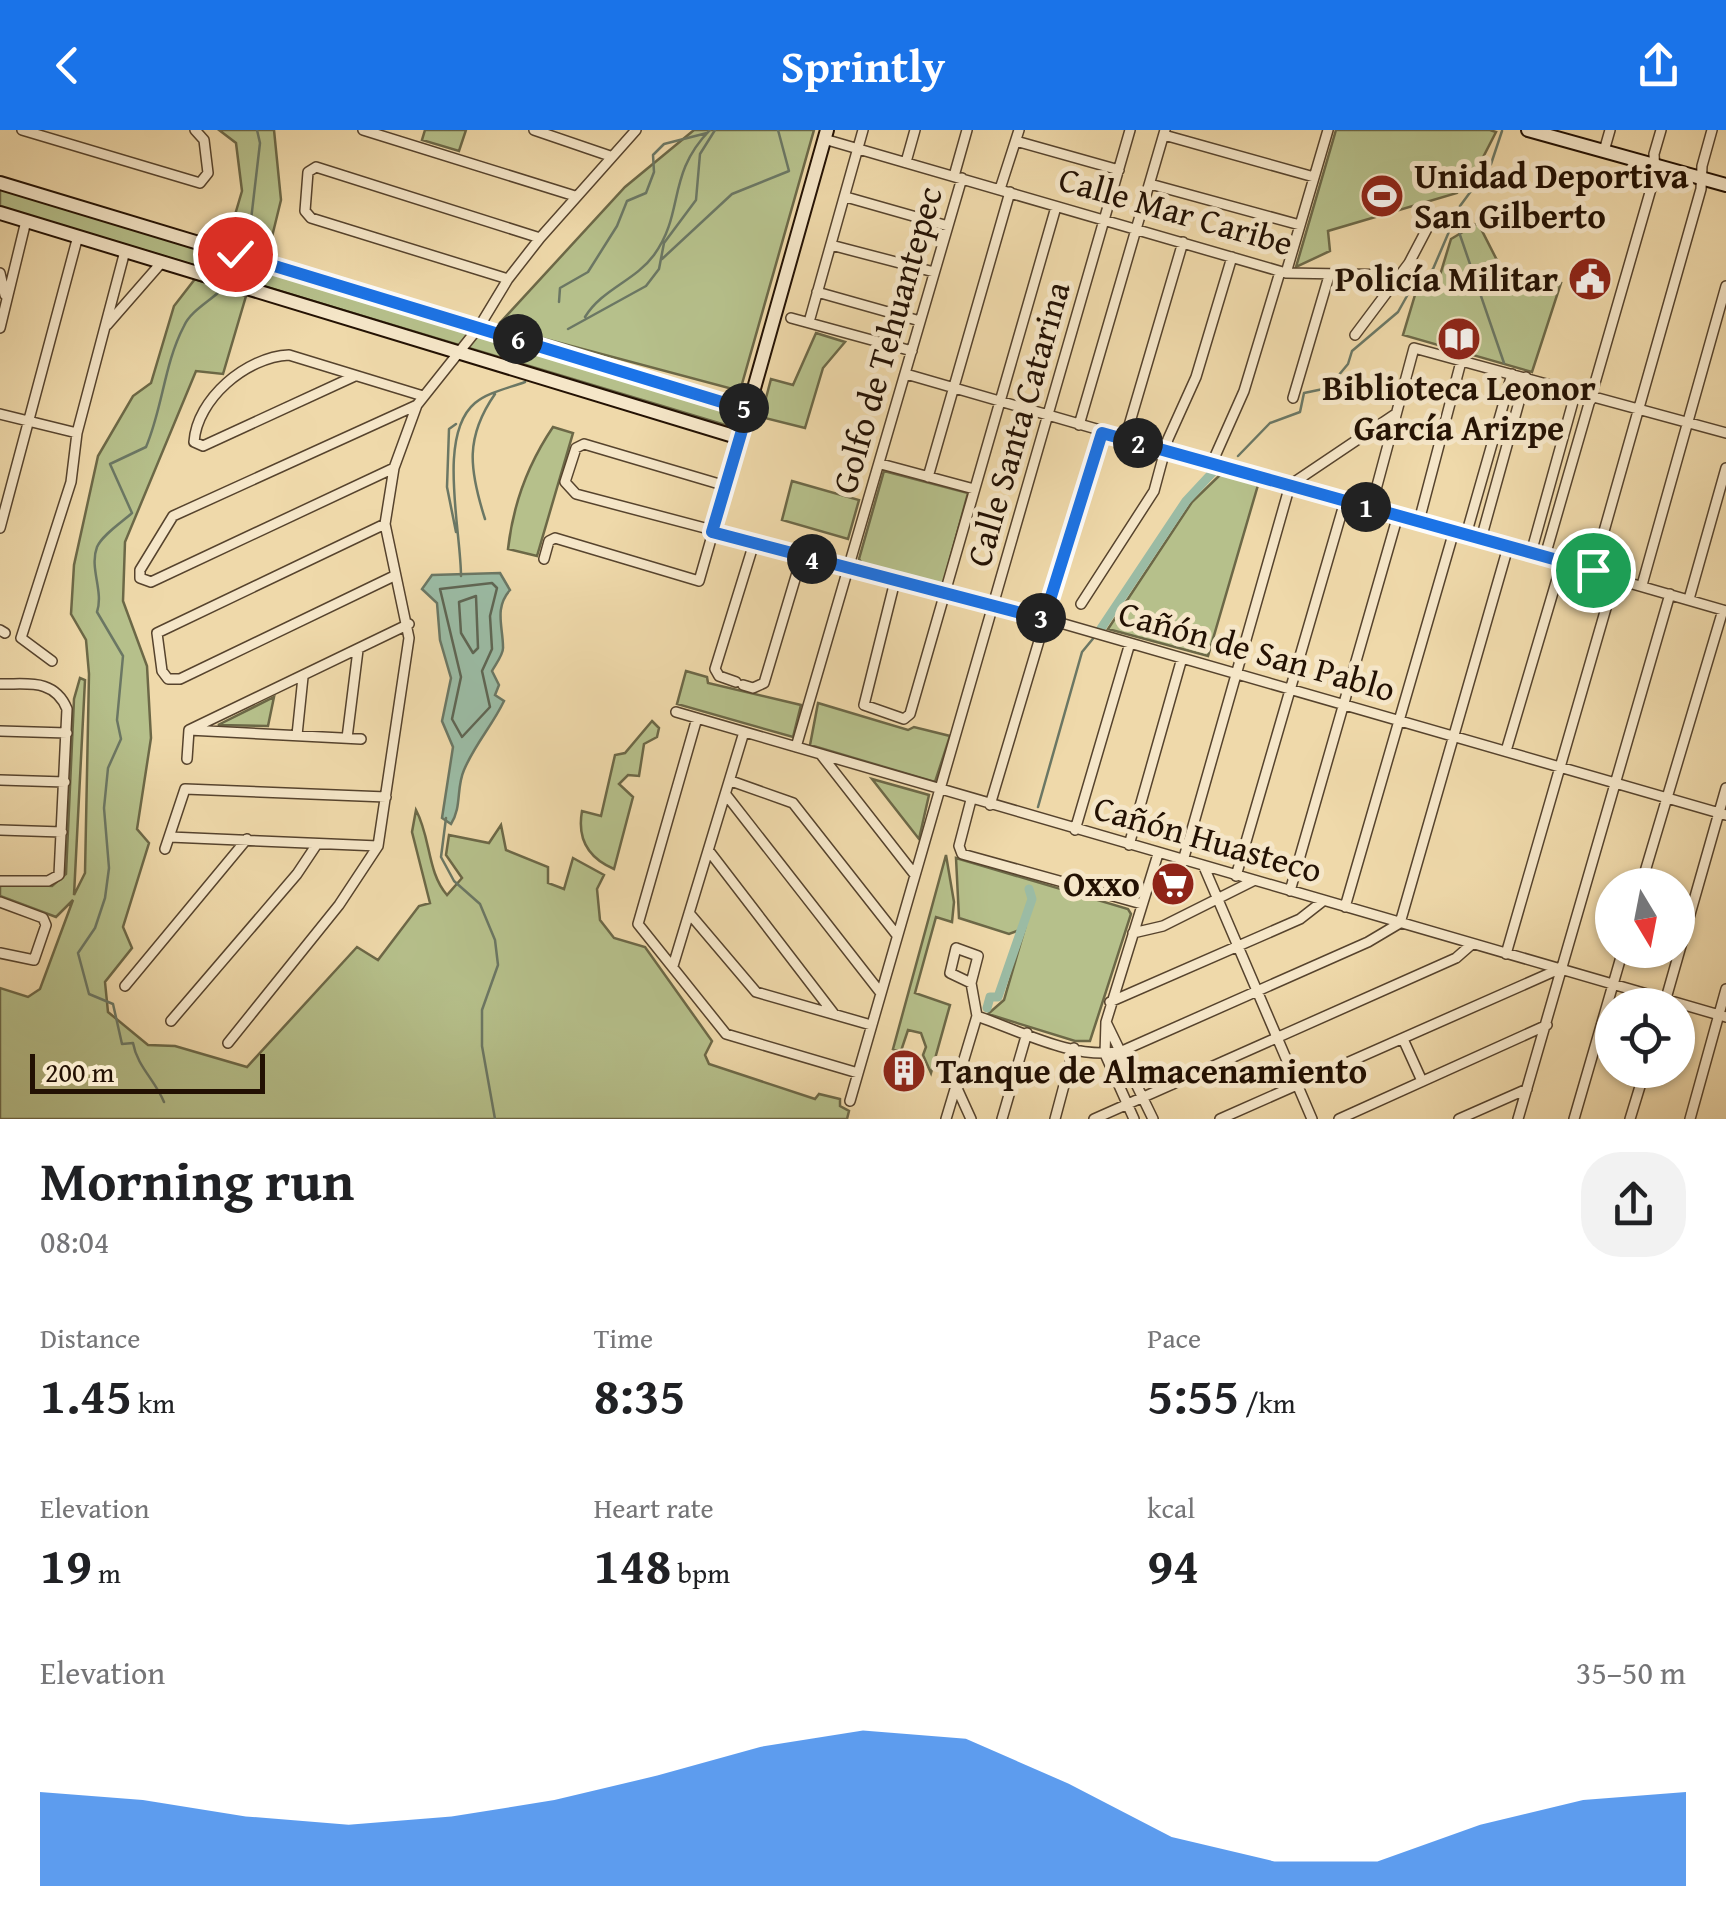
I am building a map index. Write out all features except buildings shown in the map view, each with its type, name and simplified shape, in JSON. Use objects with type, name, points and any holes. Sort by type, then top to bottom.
[{"type":"street","points":[[22,130],[196,183],[205,181],[208,173],[198,132]]},
{"type":"street","points":[[363,130],[575,196]]},
{"type":"street","points":[[534,130],[610,156]]},
{"type":"street","points":[[228,1043],[340,905],[378,846],[409,624],[384,524],[394,468],[420,400],[460,352],[508,278],[540,238],[636,130]]},
{"type":"street","points":[[809,322],[863,130]]},
{"type":"street","points":[[906,162],[915,130]]},
{"type":"street","name":"Golfo de Tehuantepec","points":[[796,747],[948,226],[967,130]]},
{"type":"street","points":[[928,477],[1020,130]]},
{"type":"street","name":"Calle Santa Catarina","points":[[850,1101],[1130,130]]},
{"type":"street","points":[[1528,130],[1726,185]]},
{"type":"street","points":[[1604,151],[1610,130]]},
{"type":"street","points":[[1545,556],[1655,165],[1661,130]]},
{"type":"street","points":[[1593,570],[1712,130]]},
{"type":"street","points":[[1212,464],[1244,391],[1300,226],[1326,131]]},
{"type":"street","points":[[1079,425],[1164,132],[1314,177]]},
{"type":"street","points":[[544,559],[552,538],[699,581],[826,135]]},
{"type":"street","name":"Calle Mar Caribe","points":[[826,135],[858,148],[1283,272],[1400,275]]},
{"type":"street","points":[[1016,141],[1119,170]]},
{"type":"street","points":[[508,278],[306,215],[312,168],[540,238]]},
{"type":"street","points":[[0,182],[748,410]]},
{"type":"street","points":[[1150,184],[1300,226]]},
{"type":"street","points":[[846,197],[948,226]]},
{"type":"street","points":[[896,582],[864,705],[907,718],[1056,207]]},
{"type":"street","points":[[0,213],[740,438]]},
{"type":"street","points":[[0,328],[26,221]]},
{"type":"street","points":[[1355,335],[1400,275],[1430,223]]},
{"type":"street","points":[[0,528],[78,236]]},
{"type":"street","points":[[1126,439],[1183,242]]},
{"type":"street","points":[[831,245],[934,272]]},
{"type":"street","points":[[202,274],[218,265],[218,255],[210,246]]},
{"type":"street","points":[[52,661],[21,638],[71,482],[77,433],[125,250]]},
{"type":"street","points":[[1080,604],[1145,510],[1196,377],[1232,257]]},
{"type":"street","points":[[105,327],[162,262]]},
{"type":"street","points":[[0,273],[7,300]]},
{"type":"street","points":[[1293,398],[1329,276]]},
{"type":"street","points":[[1642,585],[1726,286]]},
{"type":"street","points":[[817,292],[920,321]]},
{"type":"street","points":[[791,318],[912,352]]},
{"type":"street","points":[[1371,508],[1414,348],[1726,433]]},
{"type":"street","points":[[355,376],[203,446],[195,445],[198,425],[223,385],[271,358],[289,356],[355,376],[420,400]]},
{"type":"street","points":[[1419,521],[1462,358]]},
{"type":"street","points":[[906,374],[1724,610],[1646,868]]},
{"type":"street","points":[[1466,534],[1512,374]]},
{"type":"street","points":[[1480,539],[1526,378]]},
{"type":"street","points":[[1532,553],[1576,391]]},
{"type":"street","points":[[394,468],[150,582],[142,580],[140,570],[173,516],[420,400]]},
{"type":"street","points":[[0,414],[77,433]]},
{"type":"street","points":[[1183,861],[1290,484],[1394,415]]},
{"type":"street","points":[[990,806],[1102,433]]},
{"type":"street","name":"Cañón de San Pablo","points":[[726,486],[579,445],[567,488],[576,494],[712,532],[1238,672],[1722,814]]},
{"type":"street","points":[[881,464],[974,490]]},
{"type":"street","points":[[1690,599],[1726,468]]},
{"type":"street","points":[[1236,876],[1345,500]]},
{"type":"street","points":[[1290,892],[1398,516]]},
{"type":"street","points":[[384,524],[155,636],[162,671],[168,680],[180,678],[394,576]]},
{"type":"street","points":[[1344,907],[1454,531]]},
{"type":"street","points":[[754,543],[715,673],[740,683],[760,688],[802,556]]},
{"type":"street","points":[[977,1016],[1074,1048],[1105,1054],[1122,1051],[1368,942],[1400,923],[1508,546]]},
{"type":"street","points":[[1506,751],[1562,562]]},
{"type":"street","points":[[1506,954],[1615,577]]},
{"type":"street","points":[[1518,1119],[1670,594]]},
{"type":"street","points":[[189,730],[409,624]]},
{"type":"street","points":[[1076,830],[1130,643]]},
{"type":"street","points":[[347,738],[358,650]]},
{"type":"street","points":[[1129,845],[1182,658]]},
{"type":"street","points":[[297,735],[303,676]]},
{"type":"street","points":[[0,684],[32,681],[66,704],[60,872],[55,880],[0,880]]},
{"type":"street","name":"Cañón Huasteco","points":[[676,712],[1625,988]]},
{"type":"street","points":[[697,718],[638,924],[726,1034],[858,1073]]},
{"type":"street","points":[[189,730],[361,739]]},
{"type":"street","points":[[187,758],[189,730]]},
{"type":"street","points":[[0,731],[66,733]]},
{"type":"street","points":[[673,966],[744,732]]},
{"type":"street","points":[[822,756],[915,875]]},
{"type":"street","points":[[0,780],[65,782]]},
{"type":"street","points":[[732,781],[793,804],[896,934]]},
{"type":"street","points":[[1669,988],[1722,814],[1726,788]]},
{"type":"street","points":[[165,849],[186,789],[386,797]]},
{"type":"street","points":[[727,796],[880,992]]},
{"type":"street","points":[[971,800],[959,852],[1142,904]]},
{"type":"street","points":[[0,830],[62,832]]},
{"type":"street","points":[[170,837],[378,846]]},
{"type":"street","points":[[125,986],[246,839]]},
{"type":"street","points":[[171,1021],[297,874],[317,844]]},
{"type":"street","points":[[709,851],[834,1014]]},
{"type":"street","points":[[1134,1119],[1105,1054],[1106,1022],[1158,854]]},
{"type":"street","points":[[1204,867],[1312,1119]]},
{"type":"street","points":[[1133,933],[1164,926],[1253,882]]},
{"type":"street","points":[[1110,1002],[1300,920],[1323,901]]},
{"type":"street","points":[[0,902],[45,920],[34,960],[0,953]]},
{"type":"street","points":[[690,913],[756,992],[871,1025]]},
{"type":"street","points":[[1094,1119],[1456,958],[1472,944]]},
{"type":"street","points":[[1574,1119],[1617,968]]},
{"type":"street","points":[[1220,1119],[1560,969]]},
{"type":"street","points":[[946,1119],[977,1016],[971,983]]},
{"type":"street","points":[[1690,1119],[1722,1016],[1726,989]]},
{"type":"street","name":"Cañón Huasteco","points":[[1695,1009],[1722,1016]]},
{"type":"street","points":[[1106,1022],[1152,1119]]},
{"type":"street","points":[[1339,1119],[1547,1025]]},
{"type":"street","points":[[1002,1119],[1027,1034]]},
{"type":"street","points":[[1403,1038],[1422,1081]]},
{"type":"street","points":[[1055,1119],[1074,1048]]},
{"type":"street","points":[[956,1086],[971,1119]]},
{"type":"street","points":[[1630,1119],[1639,1088]]},
{"type":"street","points":[[1459,1119],[1527,1090]]},
{"type":"shaded area","points":[[219,130],[274,130],[281,200],[268,253],[227,242],[242,191],[236,143]]},
{"type":"shaded area","points":[[425,130],[466,130],[459,151],[422,140]]},
{"type":"shaded area","points":[[694,130],[814,130],[740,391],[497,326],[625,187]]},
{"type":"shaded area","name":"Unidad Deportiva San Gilberto","points":[[1336,130],[1496,132],[1477,169],[1457,193],[1328,231],[1330,251],[1296,267]]},
{"type":"shaded area","points":[[0,189],[746,415],[742,430],[0,207]]},
{"type":"shaded area","points":[[1467,223],[1479,225],[1503,272],[1561,283],[1532,372],[1403,335],[1415,295],[1440,275],[1451,239],[1466,230]]},
{"type":"shaded area","points":[[195,279],[246,296],[223,374],[196,371],[125,542],[123,601],[147,666],[151,738],[137,829],[149,843],[123,927],[132,948],[105,982],[108,1012],[148,1045],[175,1046],[247,1067],[357,947],[378,960],[419,906],[430,903],[412,832],[416,810],[436,876],[447,895],[462,878],[446,855],[449,835],[489,843],[501,825],[506,850],[548,867],[548,883],[564,889],[573,858],[604,875],[597,889],[600,920],[614,938],[645,947],[712,1041],[705,1055],[709,1064],[815,1099],[819,1094],[840,1099],[840,1106],[849,1111],[847,1119],[0,1119],[0,988],[28,997],[40,989],[73,900],[56,917],[0,896],[0,883],[52,886],[66,874],[74,699],[80,678],[85,680],[74,895],[85,873],[89,674],[86,640],[71,614],[74,565],[98,456],[133,396],[151,383],[174,306]]},
{"type":"shaded area","points":[[816,333],[845,342],[823,368],[805,428],[761,417],[771,379],[793,385]]},
{"type":"shaded area","points":[[553,427],[573,433],[537,556],[508,549],[523,485]]},
{"type":"shaded area","points":[[884,471],[968,493],[943,585],[865,568],[859,559]]},
{"type":"shaded area","points":[[1221,474],[1258,485],[1208,656],[1108,629],[1192,502]]},
{"type":"shaded area","points":[[792,481],[859,500],[848,539],[782,520]]},
{"type":"shaded area","points":[[686,671],[707,677],[708,683],[801,705],[793,737],[677,704]]},
{"type":"shaded area","points":[[274,697],[268,726],[218,725]]},
{"type":"shaded area","points":[[818,703],[908,730],[914,727],[950,736],[935,782],[810,745]]},
{"type":"shaded area","points":[[652,721],[659,728],[657,737],[644,744],[639,776],[628,775],[619,784],[633,797],[614,869],[597,859],[586,846],[581,830],[582,811],[601,816],[615,755],[625,753]]},
{"type":"shaded area","points":[[872,779],[929,795],[919,839]]},
{"type":"shaded area","points":[[946,855],[954,902],[952,922],[936,917],[915,993],[950,1005],[931,1073],[923,1055],[926,1047],[921,1033],[908,1030],[901,1051],[893,1049]]},
{"type":"shaded area","points":[[956,858],[1128,909],[1131,914],[1090,1041],[1075,1041],[988,1014],[1004,1000],[1025,928],[1009,934],[959,918]]},
{"type":"water","points":[[500,573],[510,590],[501,611],[503,650],[492,671],[499,685],[495,695],[504,701],[464,770],[451,824],[442,818],[453,747],[442,721],[451,678],[440,640],[437,603],[422,589],[432,575]]},
{"type":"waterway","points":[[249,237],[260,143],[257,130]]},
{"type":"waterway","points":[[585,317],[600,299],[638,272],[654,255],[670,224],[687,162],[710,130]]},
{"type":"waterway","points":[[568,329],[646,286],[659,269],[664,243],[696,200],[700,154],[715,130]]},
{"type":"waterway","points":[[662,259],[732,194],[789,171],[778,130]]},
{"type":"waterway","points":[[1238,456],[1270,423],[1300,412],[1304,393],[1328,388],[1348,364],[1352,351],[1398,312],[1412,287],[1433,269],[1460,206],[1491,164],[1502,131]]},
{"type":"waterway","points":[[559,302],[560,288],[588,272],[617,226],[627,201],[646,193],[654,172],[653,155],[664,144],[707,133]]},
{"type":"waterway","points":[[1460,213],[1460,235],[1504,363]]},
{"type":"waterway","points":[[164,1102],[138,1059],[133,1043],[122,1044],[113,1004],[89,994],[78,953],[95,928],[105,898],[109,868],[104,808],[108,768],[121,739],[117,720],[123,656],[97,612],[95,555],[103,538],[132,513],[110,464],[146,447],[184,326],[219,292]]},
{"type":"waterway","points":[[461,576],[454,460],[463,418],[475,403],[492,393],[525,382]]},
{"type":"waterway","points":[[485,519],[473,469],[474,439],[495,394]]},
{"type":"waterway","points":[[456,424],[449,429],[447,487],[456,532]]},
{"type":"waterway","points":[[1098,633],[1186,501],[1213,472]]},
{"type":"waterway","points":[[1038,807],[1082,652],[1096,635]]},
{"type":"waterway","points":[[446,818],[441,857],[454,881],[480,904],[495,940],[498,965],[482,1010],[482,1046],[495,1119]]},
{"type":"waterway","points":[[987,1008],[990,997],[998,997],[1032,899],[1029,889]]},
{"type":"place","name":"Unidad Deportiva San Gilberto","points":[[1382,196]]},
{"type":"place","name":"Policía Militar","points":[[1590,279]]},
{"type":"place","name":"Biblioteca Leonor García Arizpe","points":[[1459,339]]},
{"type":"place","name":"Oxxo","points":[[1173,884]]},
{"type":"place","name":"Tanque de Almacenamiento","points":[[904,1071]]},
{"type":"route","points":[[235,254],[748,410],[712,532],[1044,619],[1102,433],[1593,570]]}]
